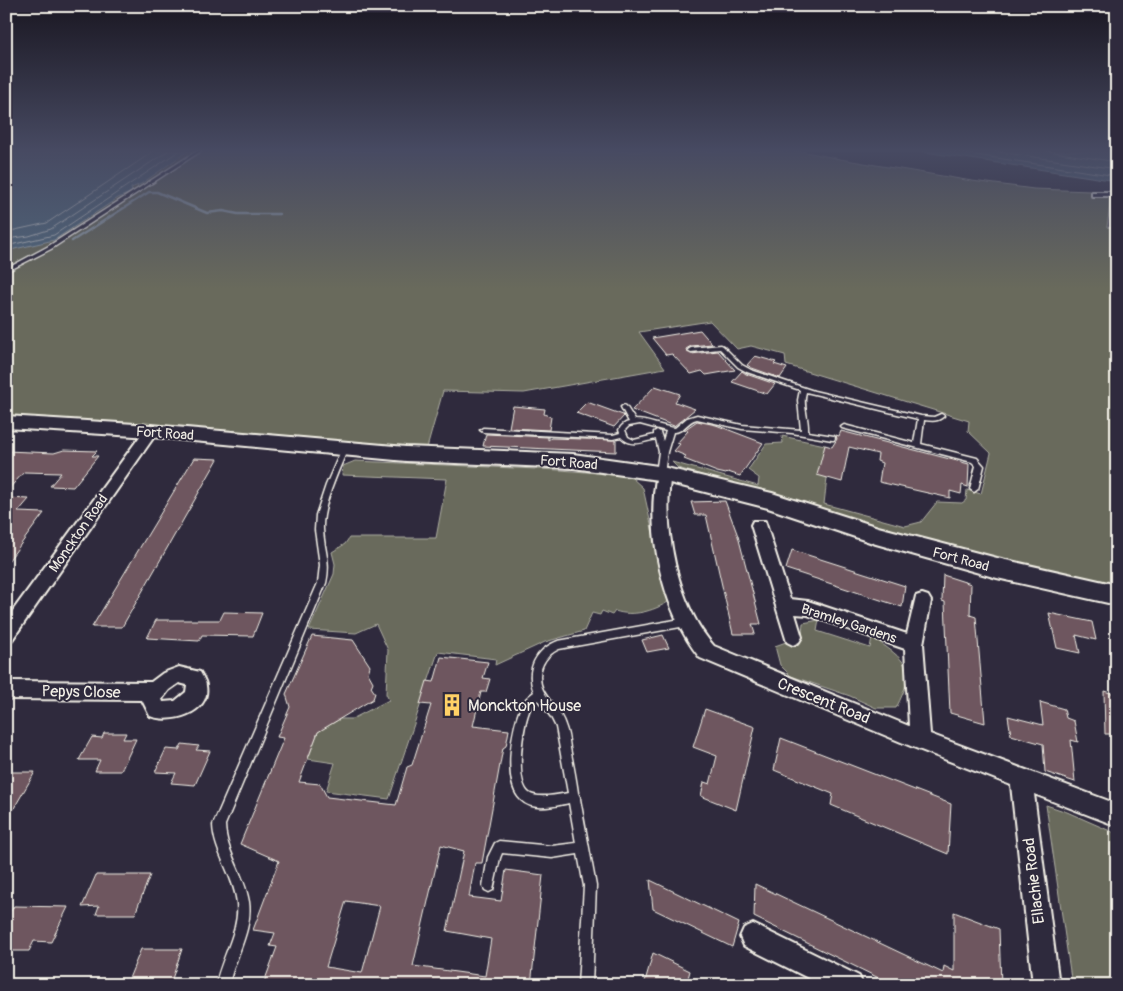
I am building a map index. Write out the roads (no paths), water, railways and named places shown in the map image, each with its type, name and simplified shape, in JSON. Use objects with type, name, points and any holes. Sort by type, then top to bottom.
[{"type":"street","name":"Fort Road","points":[[6,422],[151,431],[406,454],[573,460],[662,466],[876,535],[997,568],[1117,596]]},
{"type":"street","name":"Monckton Road","points":[[6,635],[151,431]]},
{"type":"street","name":"Crescent Road","points":[[662,466],[660,522],[686,622],[698,643],[713,655],[920,740],[1117,815]]},
{"type":"street","name":"Bramley Gardens","points":[[759,525],[793,636]]},
{"type":"street","name":"Bramley Gardens","points":[[920,740],[914,644],[922,601]]},
{"type":"street","name":"Bramley Gardens","points":[[784,605],[808,608],[914,644]]},
{"type":"street","name":"Pepys Close","points":[[6,690],[155,692]]},
{"type":"street","name":"Ellachie Road","points":[[1021,778],[1046,985]]},
{"type":"street","points":[[753,937],[850,985]]},
{"type":"lane","points":[[6,271],[49,248],[127,197]]},
{"type":"lane","points":[[691,350],[721,346],[745,369],[803,390],[921,418],[935,419],[941,416]]},
{"type":"lane","points":[[803,390],[800,398],[805,422],[804,433]]},
{"type":"lane","points":[[624,407],[633,423]]},
{"type":"lane","points":[[658,436],[636,442],[628,440],[623,435],[623,428],[633,423],[670,430],[680,428],[689,419],[698,417],[742,427],[804,433],[832,438]]},
{"type":"lane","points":[[917,445],[921,418]]},
{"type":"lane","points":[[844,426],[976,461],[979,468],[974,489]]},
{"type":"lane","points":[[658,427],[662,466]]},
{"type":"lane","points":[[483,430],[613,437],[623,435]]},
{"type":"lane","points":[[662,466],[670,430]]},
{"type":"lane","points":[[222,985],[241,922],[243,905],[240,891],[220,836],[219,826],[322,583],[326,558],[319,518],[345,448]]},
{"type":"lane","points":[[585,985],[590,897],[584,848],[559,720],[540,693],[536,674],[537,661],[544,652],[552,648],[581,640],[686,622]]},
{"type":"lane","points":[[540,693],[526,707],[516,766],[517,784],[524,796],[534,800],[575,797]]},
{"type":"lane","points":[[489,886],[494,854],[501,846],[552,852],[584,848]]},
{"type":"water","points":[[6,197],[120,197],[54,240],[6,251]]},
{"type":"waterway","points":[[72,241],[141,197]]},
{"type":"waterway","points":[[169,197],[207,213],[223,211],[238,214],[279,214]]},
{"type":"place","name":"Monckton House","points":[[452,705]]}]
